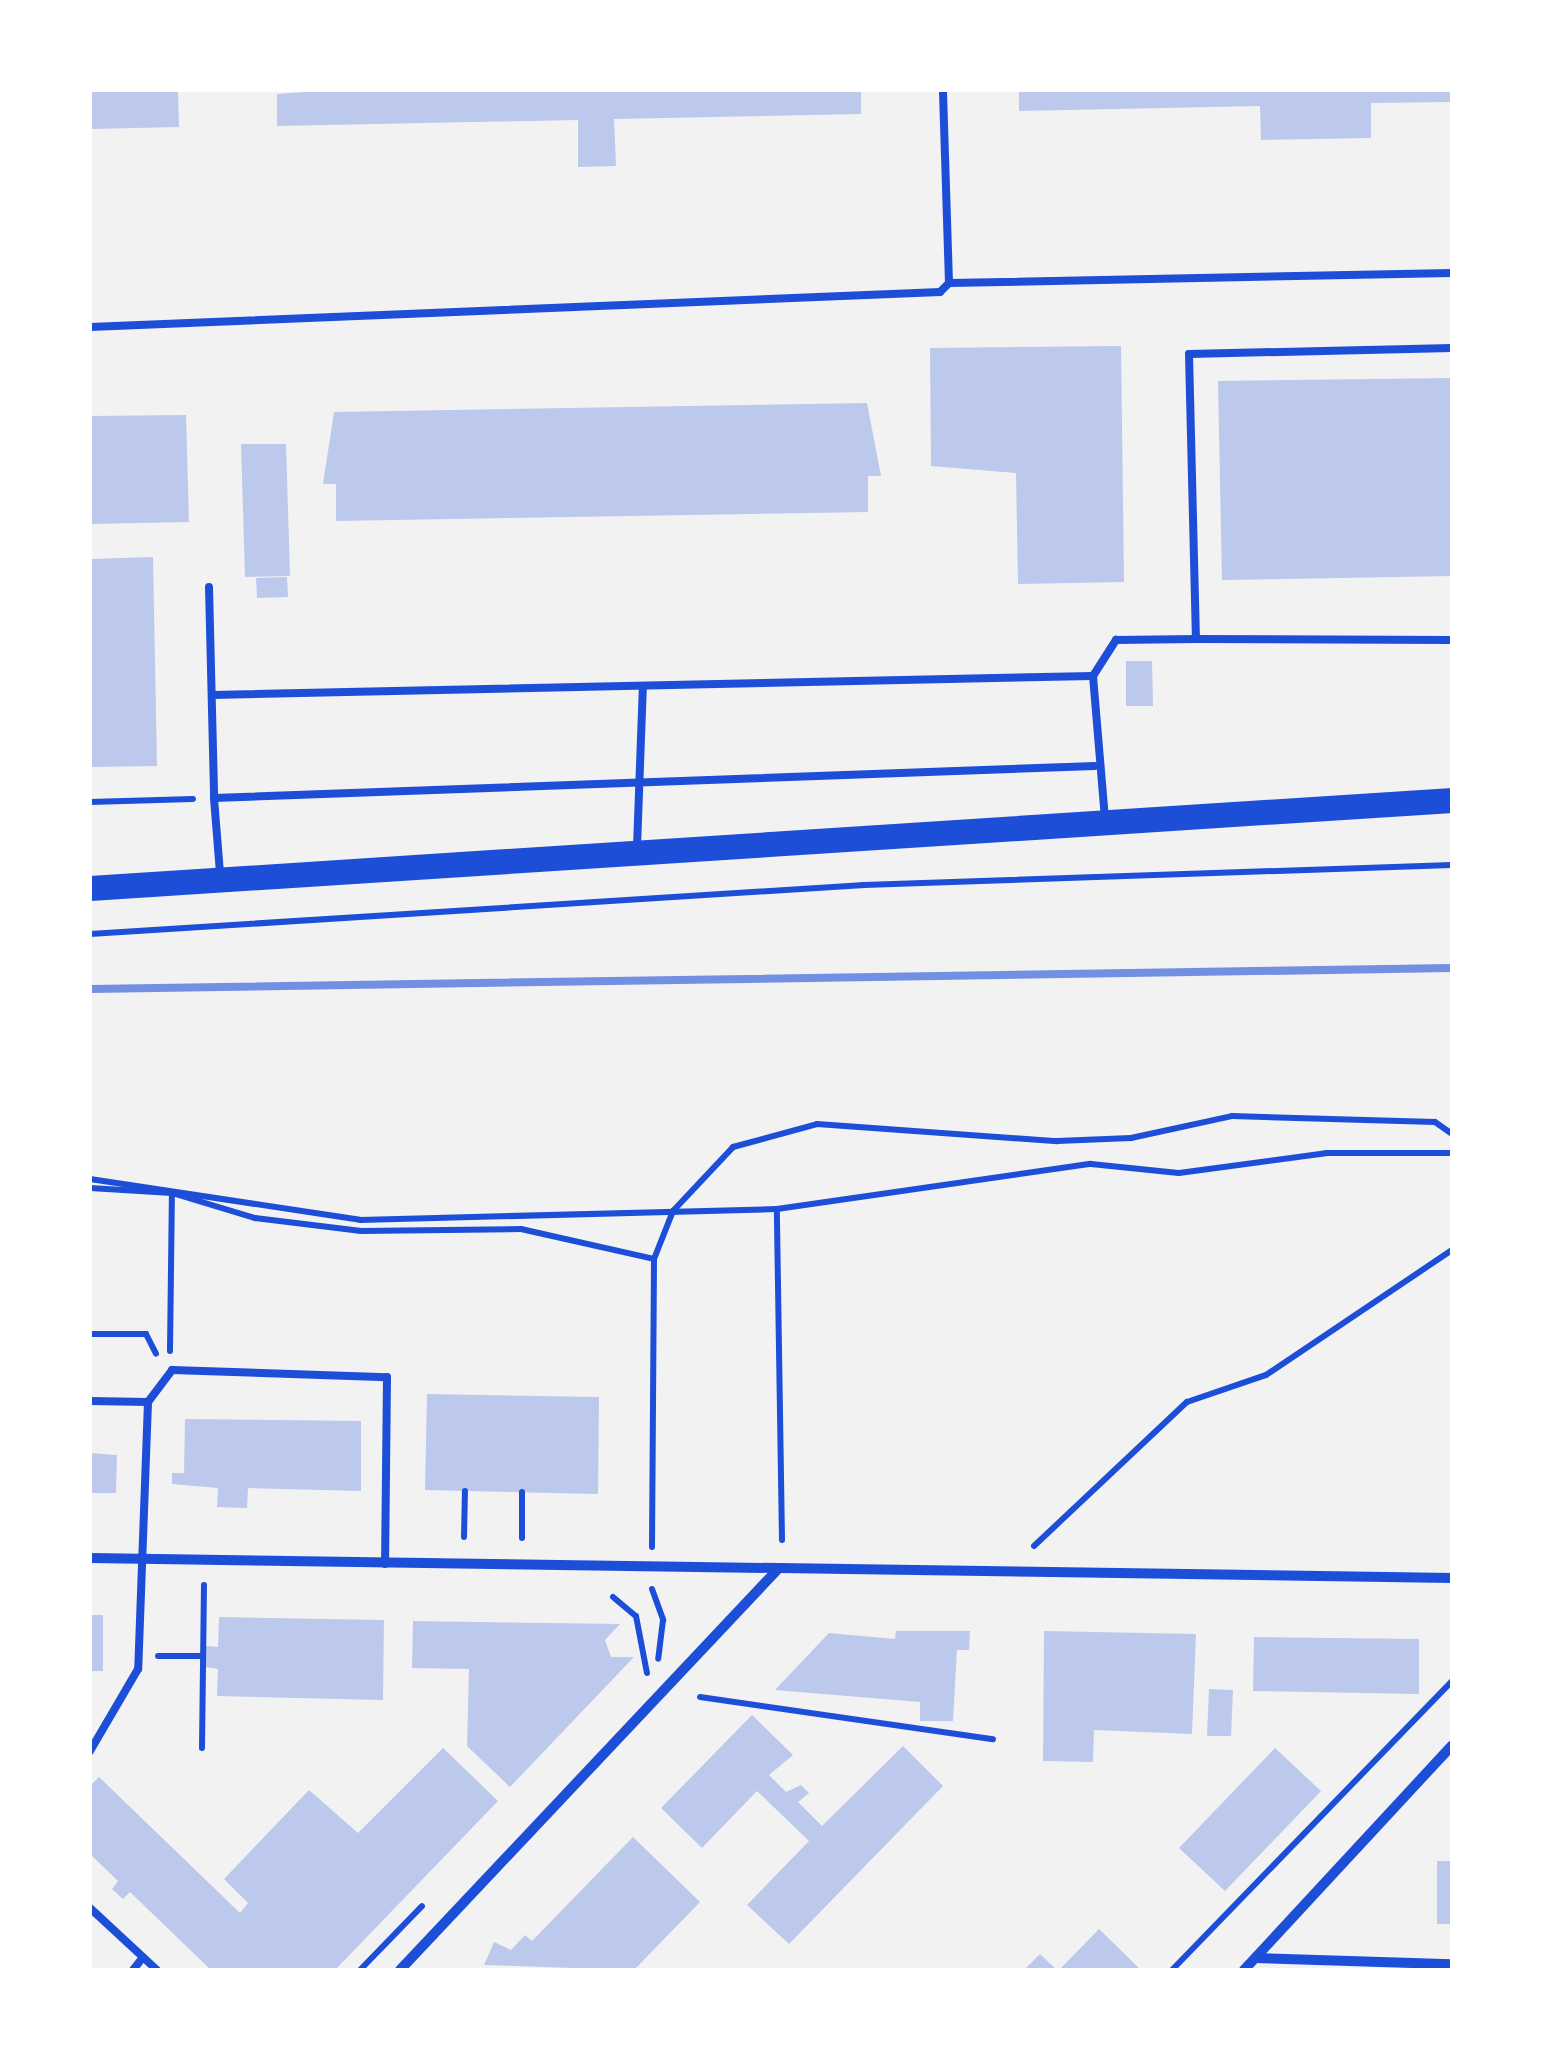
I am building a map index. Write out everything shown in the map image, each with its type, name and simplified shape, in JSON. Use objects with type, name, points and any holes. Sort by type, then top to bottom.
[{"type":"main road","points":[[90,888],[636,856],[1452,800]]},
{"type":"street","points":[[90,1558],[1452,1578]]},
{"type":"street","points":[[400,1970],[778,1569]]},
{"type":"street","points":[[1244,1970],[1452,1745]]},
{"type":"street","points":[[1256,1958],[1452,1964]]},
{"type":"lane","points":[[943,90],[949,283]]},
{"type":"lane","points":[[90,327],[940,292],[949,283],[1452,272]]},
{"type":"lane","points":[[1196,638],[1189,354],[1452,348]]},
{"type":"lane","points":[[209,587],[220,880]]},
{"type":"lane","points":[[1106,822],[1094,766],[1093,676],[1116,640],[1452,640]]},
{"type":"lane","points":[[213,696],[1093,676]]},
{"type":"lane","points":[[636,856],[644,783],[643,686]]},
{"type":"lane","points":[[214,798],[1094,766]]},
{"type":"lane","points":[[90,1751],[112,1728],[137,1656],[148,1402],[172,1370],[387,1376],[385,1564]]},
{"type":"lane","points":[[90,1401],[148,1402]]},
{"type":"lane","points":[[90,1908],[157,1970]]},
{"type":"lane","points":[[133,1970],[143,1957]]},
{"type":"path","points":[[90,802],[214,798]]},
{"type":"path","points":[[90,934],[864,884],[1452,864]]},
{"type":"path","points":[[653,1540],[654,1258],[673,1211],[733,1147],[817,1124],[1056,1141],[1132,1138],[1232,1116],[1435,1122],[1452,1134]]},
{"type":"path","points":[[90,1179],[360,1220],[777,1209],[1091,1164],[1179,1173],[1326,1153],[1452,1153]]},
{"type":"path","points":[[90,1188],[172,1190],[255,1218],[361,1231],[521,1229],[654,1258]]},
{"type":"path","points":[[90,1334],[146,1334],[160,1366],[170,1353],[172,1190]]},
{"type":"path","points":[[777,1209],[782,1540]]},
{"type":"path","points":[[1034,1546],[1187,1402],[1266,1375],[1452,1250]]},
{"type":"path","points":[[464,1538],[465,1492]]},
{"type":"path","points":[[522,1492],[522,1538]]},
{"type":"path","points":[[202,1748],[204,1585]]},
{"type":"path","points":[[612,1597],[636,1616],[647,1674],[663,1641],[652,1593]]},
{"type":"path","points":[[137,1656],[202,1656]]},
{"type":"path","points":[[1172,1970],[1452,1681]]},
{"type":"path","points":[[700,1697],[994,1739]]},
{"type":"building","points":[[90,90],[178,90],[179,127],[90,129]]},
{"type":"building","points":[[329,90],[861,90],[861,114],[614,119],[616,166],[578,167],[578,120],[277,126],[277,94]]},
{"type":"building","points":[[1019,90],[1452,90],[1452,102],[1371,103],[1371,138],[1261,140],[1260,106],[1019,111]]},
{"type":"building","points":[[1121,346],[1124,582],[1018,584],[1016,473],[931,466],[930,348]]},
{"type":"building","points":[[1452,378],[1452,576],[1222,580],[1218,381]]},
{"type":"building","points":[[867,403],[881,476],[868,476],[868,512],[336,521],[336,484],[323,484],[334,412]]},
{"type":"building","points":[[186,415],[189,522],[90,524],[90,416]]},
{"type":"building","points":[[241,444],[286,444],[290,576],[245,577]]},
{"type":"building","points":[[153,557],[157,766],[90,767],[90,559]]},
{"type":"building","points":[[287,577],[288,597],[257,598],[256,578]]},
{"type":"building","points":[[1126,661],[1152,661],[1153,706],[1126,706]]},
{"type":"building","points":[[427,1394],[599,1397],[598,1494],[425,1490]]},
{"type":"building","points":[[185,1419],[361,1421],[361,1491],[248,1488],[247,1508],[217,1507],[218,1488],[172,1484],[172,1473],[184,1473]]},
{"type":"building","points":[[90,1453],[117,1455],[116,1493],[90,1493]]},
{"type":"building","points":[[90,1615],[103,1615],[103,1671],[90,1671]]},
{"type":"building","points":[[219,1617],[384,1620],[383,1700],[217,1696],[218,1669],[205,1667],[205,1646],[218,1647]]},
{"type":"building","points":[[413,1621],[620,1624],[605,1640],[611,1657],[634,1657],[510,1787],[467,1746],[469,1669],[412,1668]]},
{"type":"building","points":[[896,1631],[970,1631],[969,1650],[957,1650],[953,1721],[920,1721],[920,1702],[775,1690],[829,1633],[895,1639]]},
{"type":"building","points":[[1044,1631],[1196,1634],[1192,1734],[1094,1730],[1093,1762],[1043,1761]]},
{"type":"building","points":[[1254,1637],[1419,1639],[1419,1694],[1253,1691]]},
{"type":"building","points":[[1209,1689],[1233,1690],[1231,1736],[1207,1736]]},
{"type":"building","points":[[752,1715],[793,1755],[769,1775],[786,1792],[801,1785],[809,1793],[798,1802],[822,1826],[903,1746],[943,1786],[789,1944],[747,1905],[809,1841],[757,1791],[702,1848],[661,1808]]},
{"type":"building","points":[[443,1748],[498,1801],[335,1970],[211,1970],[130,1892],[123,1899],[112,1889],[118,1881],[90,1854],[90,1786],[99,1777],[240,1913],[248,1903],[224,1879],[309,1790],[358,1833]]},
{"type":"building","points":[[1275,1748],[1321,1791],[1225,1891],[1179,1848]]},
{"type":"building","points":[[633,1837],[700,1902],[634,1970],[484,1965],[494,1942],[511,1950],[525,1935],[532,1941]]},
{"type":"building","points":[[1437,1861],[1452,1861],[1452,1924],[1437,1924]]},
{"type":"building","points":[[1099,1929],[1141,1970],[1059,1970]]},
{"type":"building","points":[[1040,1954],[1057,1970],[1024,1970]]},
{"type":"railway","points":[[90,989],[1452,968]]}]
